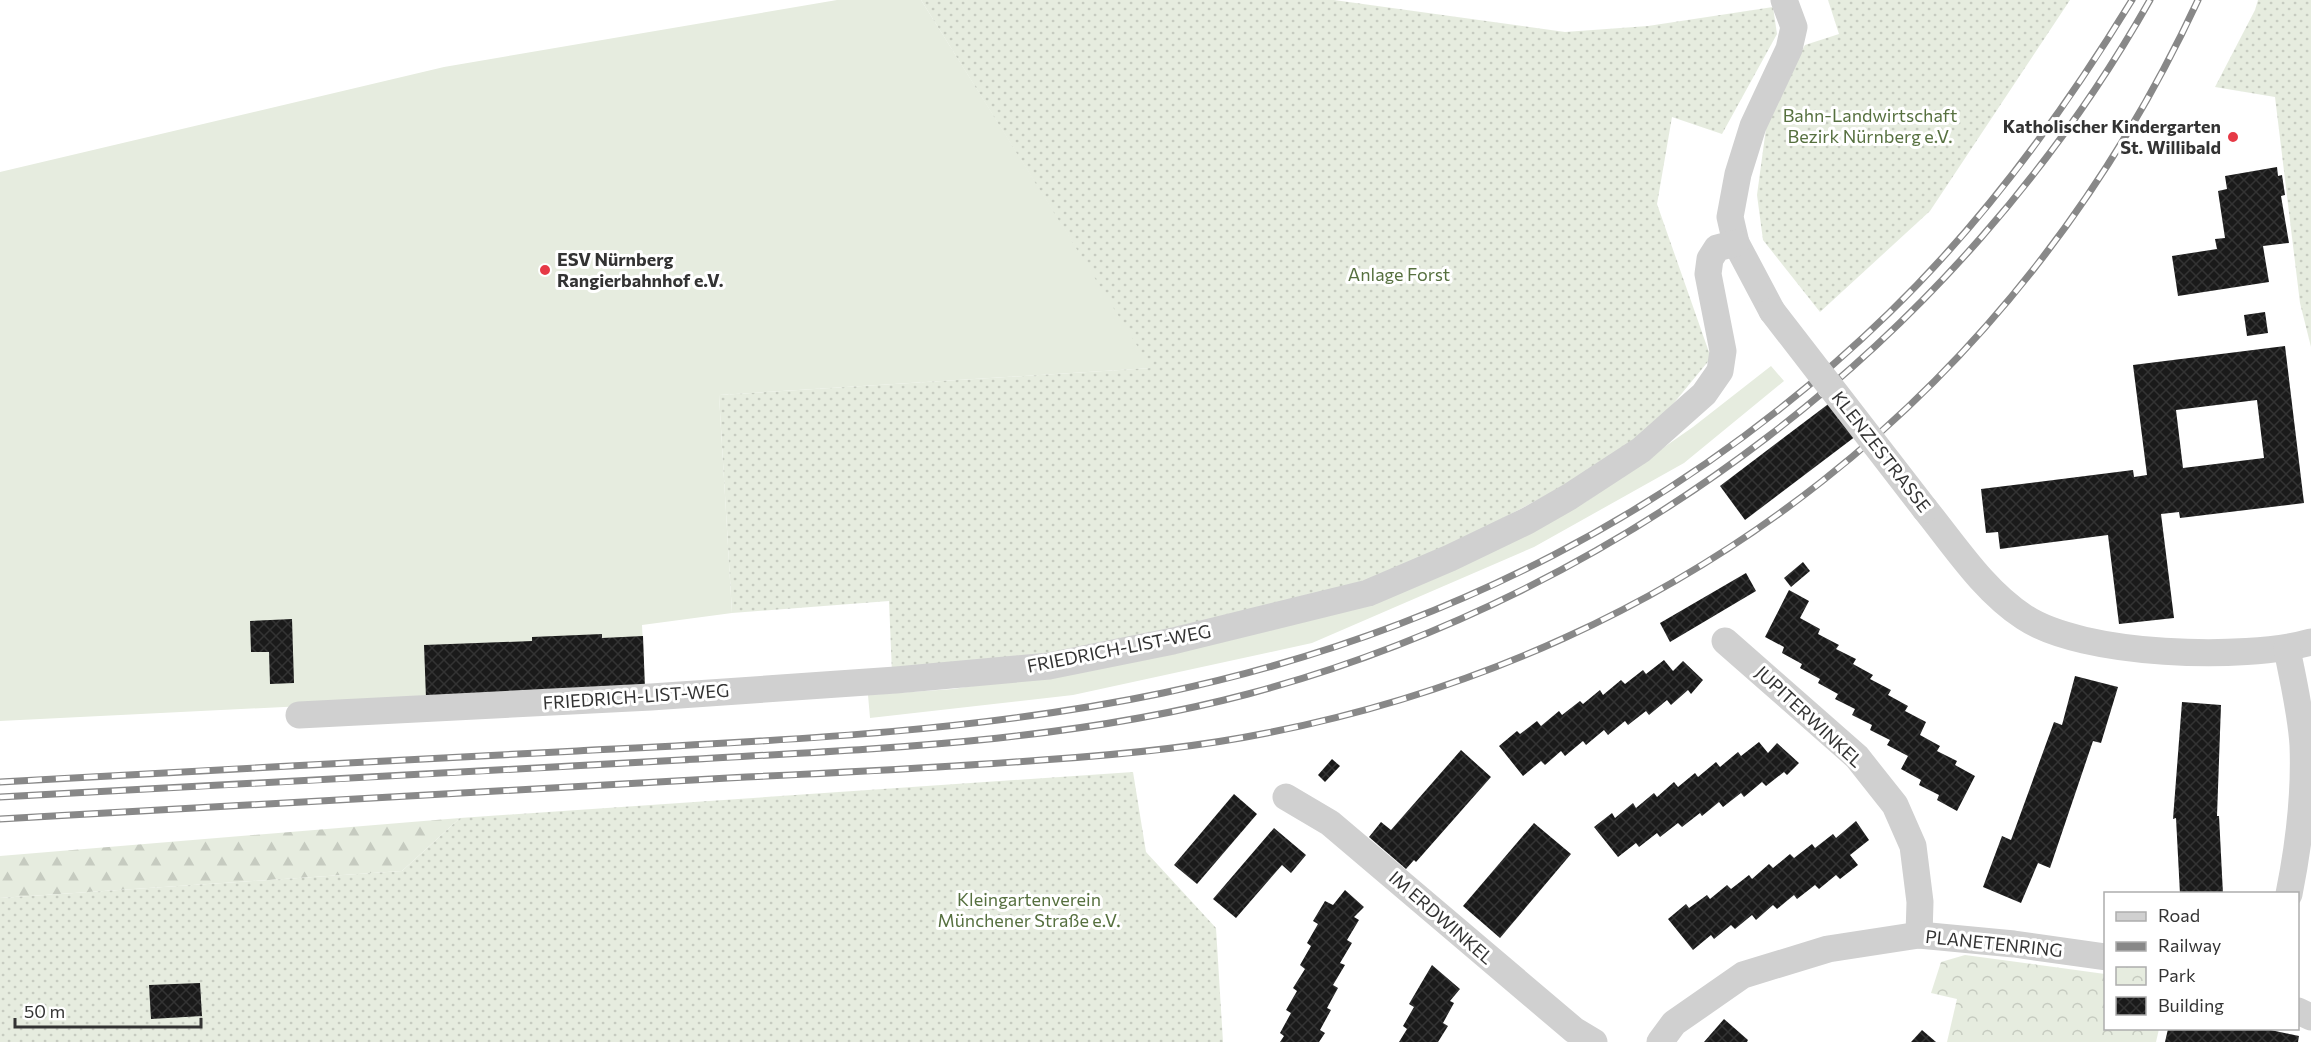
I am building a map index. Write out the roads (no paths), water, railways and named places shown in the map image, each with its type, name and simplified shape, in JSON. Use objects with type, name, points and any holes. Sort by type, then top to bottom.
[{"type":"street","name":"KLENZESTRASSE","points":[[1784,0],[1794,27],[1789,49],[1753,126],[1738,174],[1730,217],[1736,243],[1772,311],[1925,509],[1977,574],[2004,602],[2025,618],[2068,637],[2105,644],[2197,653],[2299,645]]},
{"type":"street","name":"FRIEDRICH-LIST-WEG","points":[[299,715],[631,698],[896,680],[1049,666],[1173,641],[1368,593],[1450,558],[1535,516],[1593,483],[1641,450],[1681,416],[1704,394],[1720,371],[1723,351],[1708,274],[1710,259],[1717,248],[1736,243]]},
{"type":"street","name":"JUPITERWINKEL","points":[[1725,641],[1857,757],[1895,805],[1913,846],[1920,902],[1919,935]]},
{"type":"street","points":[[2289,892],[2299,848],[2303,801],[2299,645]]},
{"type":"street","name":"IM ERDWINKEL","points":[[1286,797],[1330,823],[1574,1030],[1594,1042]]},
{"type":"street","name":"PLANETENRING","points":[[1660,1042],[1674,1023],[1743,975],[1828,948],[1919,935],[2014,944],[2104,957]]},
{"type":"railway","points":[[0,782],[797,739],[945,726],[1091,707],[1163,693],[1265,668],[1364,637],[1460,599],[1553,555],[1643,505],[1729,447],[1811,384],[1924,278],[1989,203],[2050,124],[2132,0]]},
{"type":"railway","points":[[0,797],[823,752],[1037,734],[1178,710],[1248,694],[1387,649],[1521,591],[1648,520],[1768,437],[1879,342],[1981,238],[2072,123],[2150,0]]},
{"type":"railway","points":[[0,819],[925,768],[1098,756],[1183,747],[1267,733],[1420,694],[1564,638],[1699,567],[1823,481],[1935,381],[2036,267],[2124,139],[2198,0]]},
{"type":"place","name":"Katholischer Kindergarten St. Willibald","points":[[2233,137]]},
{"type":"place","name":"ESV Nürnberg Rangierbahnhof e.V.","points":[[545,270]]},
{"type":"park label","name":"Bahn-Landwirtschaft Bezirk Nürnberg e.V.","points":[[1870,126]]},
{"type":"park label","name":"Anlage Forst","points":[[1399,275]]},
{"type":"park label","name":"Kleingartenverein Münchener Straße e.V.","points":[[1029,910]]}]
